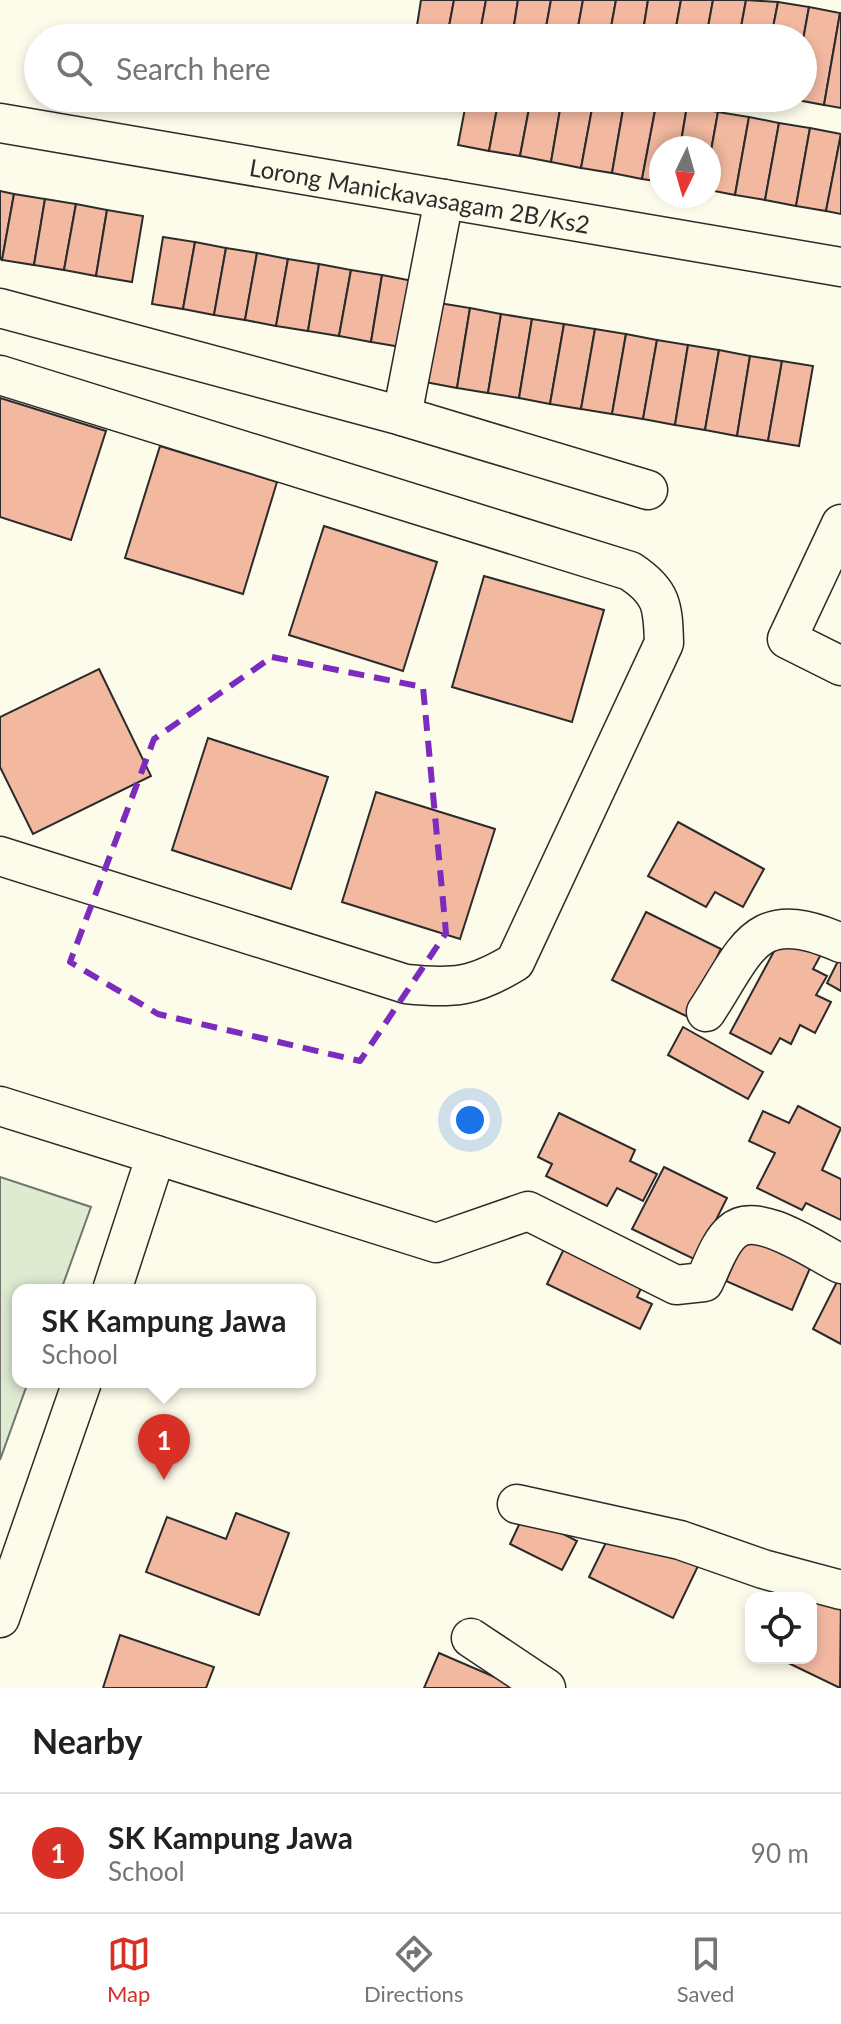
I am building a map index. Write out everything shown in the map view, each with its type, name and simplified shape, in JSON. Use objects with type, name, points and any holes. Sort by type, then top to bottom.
[{"type":"street","name":"Lorong Manickavasagam 2B/Ks2","points":[[0,123],[841,267]]},
{"type":"street","points":[[402,416],[444,199]]},
{"type":"street","points":[[0,308],[402,416],[648,490]]},
{"type":"street","points":[[0,375],[630,571],[651,585],[663,609],[664,643],[515,962],[485,980],[449,989],[406,984],[0,856]]},
{"type":"street","points":[[841,524],[787,639],[841,666]]},
{"type":"street","points":[[706,1012],[755,937],[785,926],[817,932],[841,943]]},
{"type":"street","points":[[0,1106],[436,1243],[528,1211],[676,1285],[704,1282],[729,1234],[741,1224],[759,1223],[841,1264]]},
{"type":"street","points":[[114,1284],[156,1155]]},
{"type":"street","points":[[0,1618],[80,1388]]},
{"type":"street","points":[[517,1504],[680,1540],[763,1569],[841,1590]]},
{"type":"street","points":[[471,1638],[546,1688]]},
{"type":"highlighted area","points":[[272,657],[423,687],[446,933],[360,1061],[158,1014],[70,962],[154,739]]},
{"type":"green space","points":[[0,1177],[91,1207],[63,1284],[12,1284],[12,1388],[26,1388],[0,1460]]},
{"type":"building","points":[[421,0],[454,0],[449,24],[417,24]]},
{"type":"building","points":[[454,0],[486,0],[482,24],[449,24]]},
{"type":"building","points":[[486,0],[518,0],[514,24],[482,24]]},
{"type":"building","points":[[518,0],[551,0],[547,24],[514,24]]},
{"type":"building","points":[[551,0],[583,0],[579,24],[547,24]]},
{"type":"building","points":[[583,0],[616,0],[612,24],[579,24]]},
{"type":"building","points":[[616,0],[648,0],[644,24],[612,24]]},
{"type":"building","points":[[648,0],[681,0],[677,24],[644,24]]},
{"type":"building","points":[[681,0],[713,0],[709,24],[677,24]]},
{"type":"building","points":[[713,0],[746,0],[742,24],[709,24]]},
{"type":"building","points":[[746,0],[778,2],[774,24],[742,24]]},
{"type":"building","points":[[778,2],[809,7],[806,24],[774,24]]},
{"type":"building","points":[[809,7],[840,13],[824,105],[817,104],[817,24],[806,24]]},
{"type":"building","points":[[841,13],[841,108],[824,105]]},
{"type":"building","points":[[464,112],[496,112],[489,151],[458,145]]},
{"type":"building","points":[[496,112],[528,112],[520,156],[489,151]]},
{"type":"building","points":[[528,112],[560,112],[551,162],[520,156]]},
{"type":"building","points":[[560,112],[591,112],[581,168],[551,162]]},
{"type":"building","points":[[591,112],[623,112],[612,173],[581,168]]},
{"type":"building","points":[[623,112],[655,112],[642,179],[612,173]]},
{"type":"building","points":[[655,112],[686,112],[682,136],[650,136]]},
{"type":"building","points":[[686,112],[718,112],[714,136],[682,136]]},
{"type":"building","points":[[718,112],[749,117],[735,195],[721,192],[721,136],[714,136]]},
{"type":"building","points":[[749,117],[779,123],[765,200],[735,195]]},
{"type":"building","points":[[779,123],[810,128],[796,206],[765,200]]},
{"type":"building","points":[[810,128],[841,134],[826,211],[796,206]]},
{"type":"building","points":[[841,134],[841,214],[826,211]]},
{"type":"building","points":[[649,142],[649,180],[642,179]]},
{"type":"building","points":[[0,191],[14,194],[2,260],[0,259]]},
{"type":"building","points":[[14,194],[45,199],[34,265],[2,260]]},
{"type":"building","points":[[45,199],[76,204],[64,270],[34,265]]},
{"type":"building","points":[[76,204],[107,210],[96,276],[64,270]]},
{"type":"building","points":[[107,210],[143,216],[132,282],[96,276]]},
{"type":"building","points":[[163,237],[195,242],[183,309],[152,304]]},
{"type":"building","points":[[195,242],[226,248],[214,315],[183,309]]},
{"type":"building","points":[[226,248],[257,253],[245,320],[214,315]]},
{"type":"building","points":[[257,253],[288,259],[276,326],[245,320]]},
{"type":"building","points":[[288,259],[319,264],[308,331],[276,326]]},
{"type":"building","points":[[319,264],[351,270],[339,336],[308,331]]},
{"type":"building","points":[[351,270],[382,275],[371,342],[339,336]]},
{"type":"building","points":[[382,275],[413,281],[401,347],[371,342]]},
{"type":"building","points":[[439,303],[470,308],[457,388],[425,382]]},
{"type":"building","points":[[470,308],[501,314],[488,393],[457,388]]},
{"type":"building","points":[[501,314],[532,319],[519,398],[488,393]]},
{"type":"building","points":[[532,319],[564,324],[550,404],[519,398]]},
{"type":"building","points":[[564,324],[595,329],[581,409],[550,404]]},
{"type":"building","points":[[595,329],[626,334],[612,414],[581,409]]},
{"type":"building","points":[[626,334],[657,340],[643,419],[612,414]]},
{"type":"building","points":[[657,340],[688,345],[675,425],[643,419]]},
{"type":"building","points":[[688,345],[719,350],[705,430],[675,425]]},
{"type":"building","points":[[719,350],[750,356],[737,436],[705,430]]},
{"type":"building","points":[[750,356],[782,361],[768,441],[737,436]]},
{"type":"building","points":[[782,361],[813,366],[799,446],[768,441]]},
{"type":"building","points":[[0,398],[106,431],[71,540],[0,517]]},
{"type":"building","points":[[160,446],[277,482],[243,594],[125,558]]},
{"type":"building","points":[[324,526],[437,562],[403,671],[289,635]]},
{"type":"building","points":[[484,576],[604,610],[572,722],[452,687]]},
{"type":"building","points":[[99,669],[151,776],[33,834],[0,767],[0,717]]},
{"type":"building","points":[[208,738],[328,777],[291,889],[172,850]]},
{"type":"building","points":[[376,792],[495,829],[460,939],[342,902]]},
{"type":"building","points":[[678,822],[764,869],[743,907],[715,892],[706,907],[648,876]]},
{"type":"building","points":[[646,912],[721,949],[688,1017],[612,980]]},
{"type":"building","points":[[786,929],[824,949],[813,969],[827,976],[816,995],[831,1002],[815,1033],[800,1025],[791,1044],[780,1038],[771,1054],[730,1033]]},
{"type":"building","points":[[841,955],[841,991],[827,983]]},
{"type":"building","points":[[683,1027],[763,1072],[748,1099],[668,1055]]},
{"type":"building","points":[[798,1106],[841,1128],[822,1170],[841,1179],[841,1220],[806,1203],[802,1210],[757,1188],[775,1153],[749,1141],[763,1111],[789,1123]]},
{"type":"building","points":[[559,1113],[635,1150],[630,1161],[657,1174],[643,1201],[617,1188],[607,1206],[546,1176],[552,1164],[538,1157]]},
{"type":"building","points":[[664,1167],[727,1198],[696,1260],[632,1229]]},
{"type":"building","points":[[751,1224],[817,1252],[792,1310],[726,1281]]},
{"type":"building","points":[[573,1230],[651,1267],[637,1297],[652,1304],[640,1329],[547,1284]]},
{"type":"building","points":[[841,1274],[841,1344],[813,1329]]},
{"type":"building","points":[[236,1513],[289,1533],[259,1615],[146,1572],[167,1517],[226,1539]]},
{"type":"building","points":[[524,1514],[577,1541],[562,1570],[510,1544]]},
{"type":"building","points":[[615,1524],[699,1564],[673,1618],[589,1577]]},
{"type":"building","points":[[807,1575],[841,1591],[840,1688],[790,1664],[817,1664],[817,1592],[799,1592]]},
{"type":"building","points":[[120,1635],[214,1667],[206,1688],[103,1688]]},
{"type":"building","points":[[439,1653],[513,1685],[512,1688],[424,1688]]},
{"type":"place","name":"SK Kampung Jawa","points":[[164,1480]]}]
